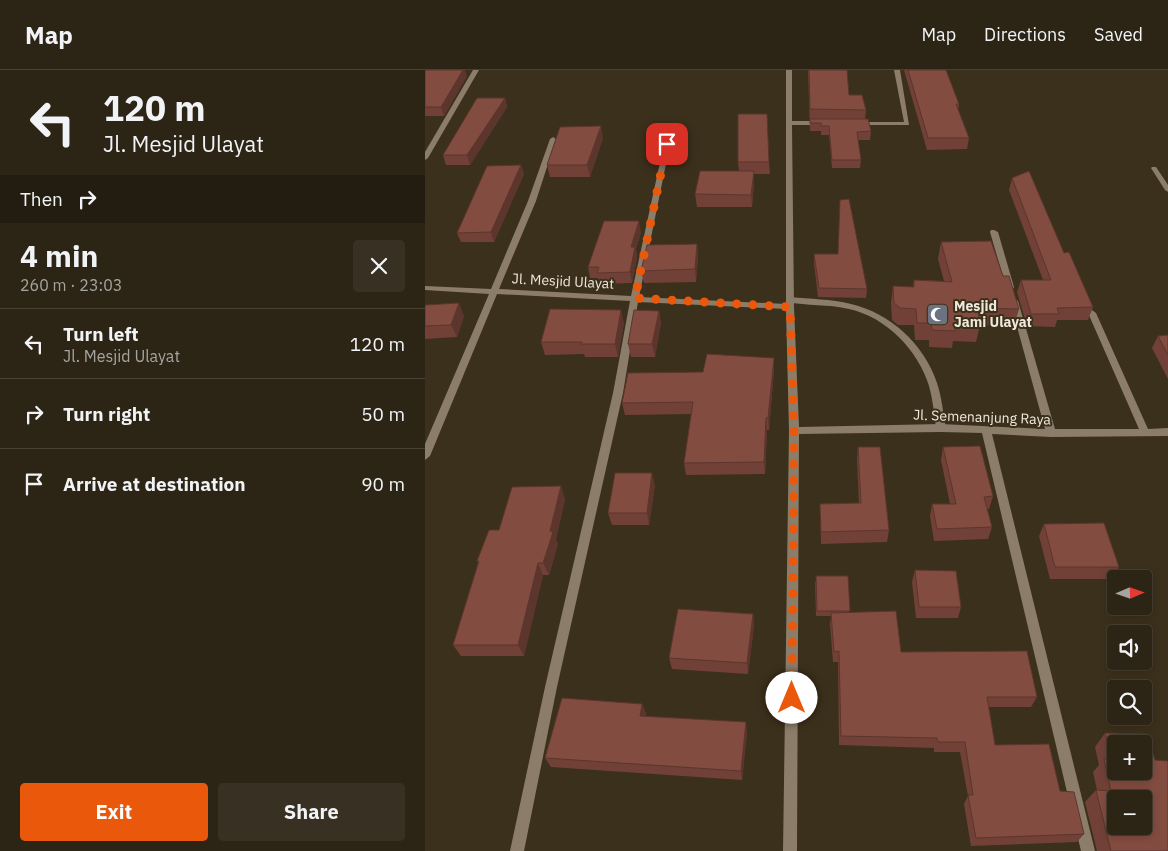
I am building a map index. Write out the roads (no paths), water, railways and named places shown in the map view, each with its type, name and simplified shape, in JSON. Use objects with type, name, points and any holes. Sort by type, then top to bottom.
[{"type":"street","points":[[425,158],[477,70]]},
{"type":"street","points":[[789,70],[790,303],[794,431],[790,851]]},
{"type":"street","points":[[845,124],[907,124],[897,70]]},
{"type":"street","points":[[789,123],[827,124]]},
{"type":"street","points":[[425,456],[493,290],[532,201],[553,139]]},
{"type":"street","points":[[517,851],[551,687],[618,393],[635,298],[667,144]]},
{"type":"street","points":[[1154,168],[1168,190]]},
{"type":"street","points":[[994,232],[1051,433]]},
{"type":"street","name":"Jl. Mesjid Ulayat","points":[[425,288],[790,303],[857,308],[879,318],[905,339],[920,356],[931,379],[941,428]]},
{"type":"street","points":[[1093,313],[1145,432]]},
{"type":"street","name":"Jl. Semenanjung Raya","points":[[794,431],[941,428],[1051,433],[1168,432]]},
{"type":"street","points":[[986,431],[1089,851]]},
{"type":"place","name":"Mesjid Jami Ulayat","points":[[938,314]]}]
